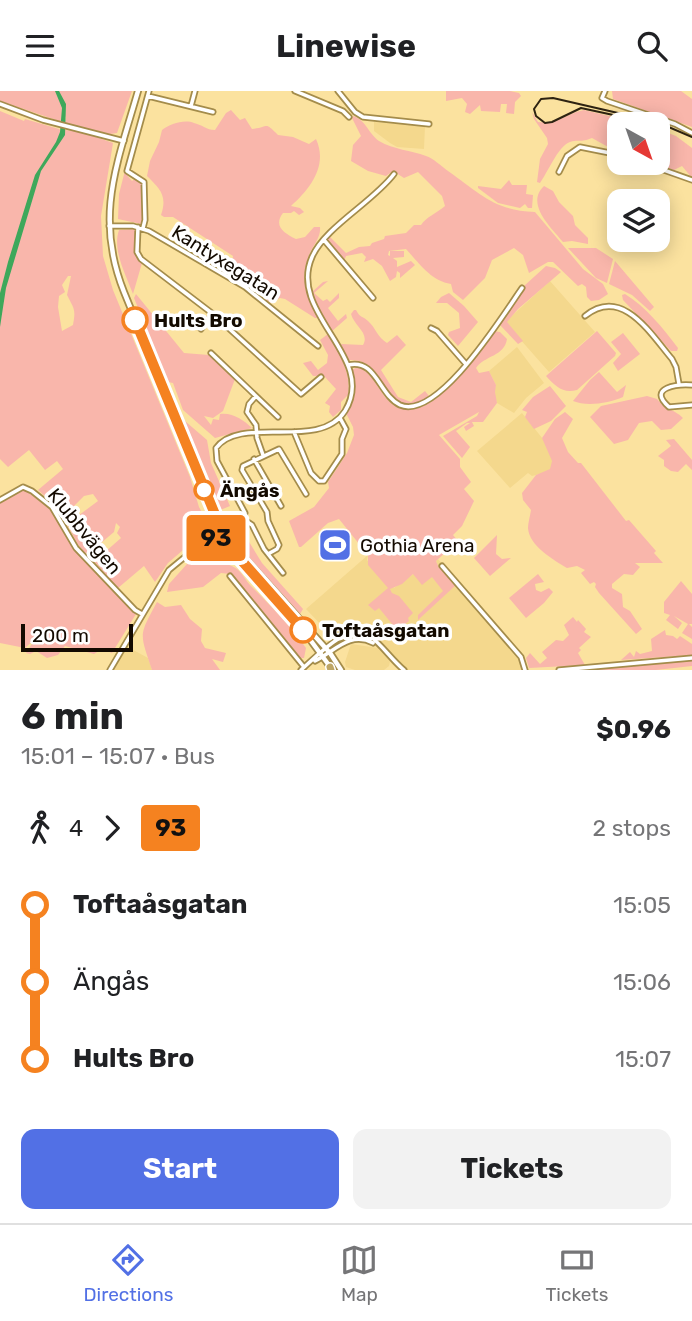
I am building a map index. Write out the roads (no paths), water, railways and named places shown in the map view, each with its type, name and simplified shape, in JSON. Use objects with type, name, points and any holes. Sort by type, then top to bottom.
[{"type":"street","points":[[138,91],[109,199],[111,254],[118,278],[219,524]]},
{"type":"street","points":[[191,106],[195,91]]},
{"type":"street","points":[[296,91],[343,111],[349,117]]},
{"type":"street","points":[[338,91],[355,112],[363,117],[429,124]]},
{"type":"street","points":[[605,91],[601,98],[675,124],[692,133]]},
{"type":"street","points":[[213,112],[149,93],[127,171],[144,182],[145,220],[141,227],[137,252],[141,259],[213,314],[301,394],[321,377]]},
{"type":"street","points":[[0,104],[59,124],[124,141]]},
{"type":"street","points":[[559,172],[567,156],[580,147],[607,152]]},
{"type":"street","points":[[670,172],[692,180]]},
{"type":"street","points":[[231,528],[243,519],[244,507],[217,461],[216,448],[225,439],[258,432],[322,429],[340,418],[347,407],[351,393],[348,365],[310,300],[310,261],[324,240],[385,186],[394,174]]},
{"type":"street","name":"Kantyxegatan","points":[[108,226],[141,227],[245,287],[318,346]]},
{"type":"street","points":[[324,240],[373,298]]},
{"type":"street","points":[[348,365],[366,367],[390,398],[398,404],[410,407],[421,405],[435,396],[466,364],[522,288]]},
{"type":"street","points":[[585,316],[600,307],[622,309],[633,314],[672,359],[679,384]]},
{"type":"street","points":[[201,329],[213,314]]},
{"type":"street","points":[[430,327],[437,331],[466,364]]},
{"type":"street","points":[[211,353],[278,417]]},
{"type":"street","points":[[692,384],[679,384],[666,389],[663,396],[664,403],[672,408],[692,405]]},
{"type":"street","points":[[256,396],[249,404],[247,412],[256,425],[263,456]]},
{"type":"street","points":[[294,432],[311,473],[319,481],[324,481],[343,452],[342,439],[346,429],[340,418]]},
{"type":"street","points":[[268,554],[279,545],[265,509],[242,468],[277,449],[281,450],[306,494]]},
{"type":"street","points":[[254,460],[281,506]]},
{"type":"street","name":"Klubbvägen","points":[[0,500],[23,487],[48,503],[79,552],[142,614]]},
{"type":"street","points":[[243,519],[252,525],[268,554],[283,573]]},
{"type":"street","points":[[219,524],[227,524],[231,528],[231,536],[238,549],[328,651],[341,670]]},
{"type":"street","points":[[110,670],[173,566],[201,546],[219,524]]},
{"type":"street","points":[[214,533],[273,596],[331,669]]},
{"type":"street","points":[[201,546],[231,536]]},
{"type":"street","points":[[442,566],[521,657],[525,670]]},
{"type":"street","points":[[229,576],[302,669],[346,641],[365,639],[378,646],[404,670]]},
{"type":"street","points":[[559,670],[692,658]]},
{"type":"tram line","points":[[607,114],[581,108],[545,123],[536,116],[534,109],[541,99],[553,98],[614,112]]},
{"type":"tram line","points":[[670,128],[692,137]]},
{"type":"place","name":"Hults Bro","points":[[135,320]]},
{"type":"place","name":"Ängås","points":[[204,490]]},
{"type":"place","name":"Gothia Arena","points":[[335,545]]},
{"type":"place","name":"Toftaåsgatan","points":[[303,630]]}]
